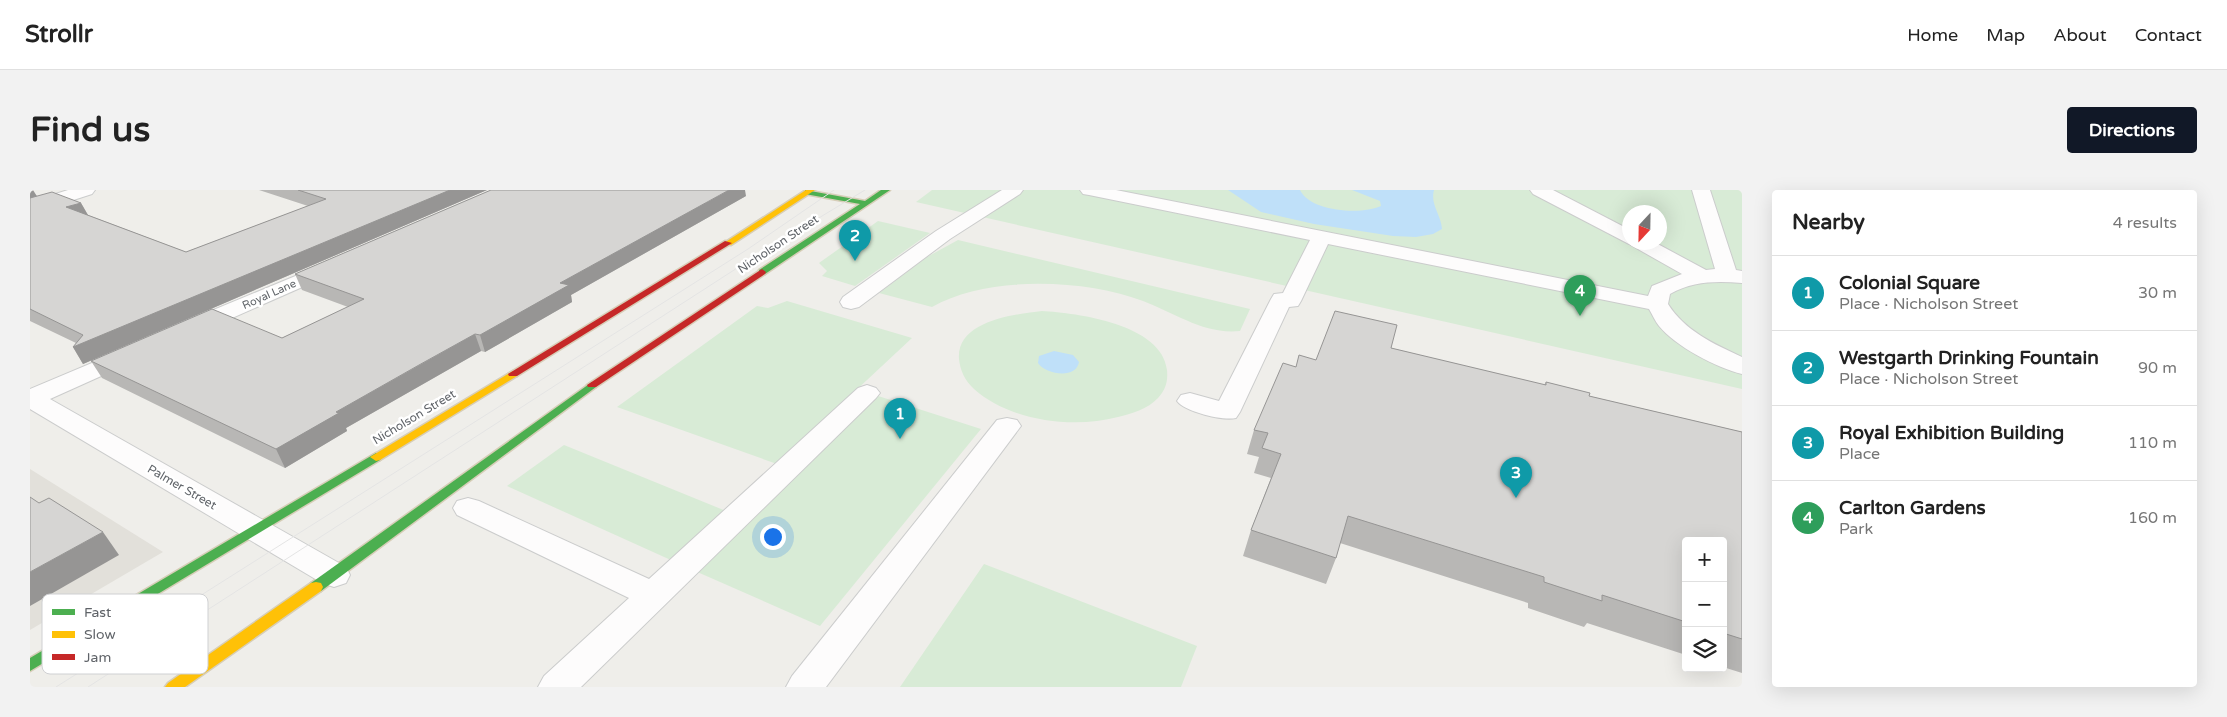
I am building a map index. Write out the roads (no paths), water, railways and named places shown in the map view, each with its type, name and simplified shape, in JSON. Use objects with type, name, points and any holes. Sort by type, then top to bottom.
[{"type":"main road","name":"Nicholson Street","points":[[208,663],[334,575],[594,384],[886,190]]},
{"type":"main road","name":"Nicholson Street","points":[[147,594],[699,262],[810,191]]},
{"type":"main road","points":[[810,191],[866,203]]},
{"type":"main road","name":"Nicholson Street","points":[[30,665],[42,658]]},
{"type":"main road","name":"Nicholson Street","points":[[173,687],[192,674]]},
{"type":"street","points":[[30,208],[86,190]]},
{"type":"street","points":[[851,302],[942,235],[1014,190]]},
{"type":"street","points":[[1089,190],[1657,304]]},
{"type":"street","points":[[1539,190],[1622,234]]},
{"type":"street","points":[[1701,190],[1735,276],[1701,276],[1676,281],[1660,290],[1657,304],[1668,322],[1694,343],[1742,367]]},
{"type":"street","points":[[1190,401],[1226,412],[1322,236]]},
{"type":"street","points":[[1653,250],[1701,276]]},
{"type":"street","name":"Royal Lane","points":[[175,335],[349,259]]},
{"type":"street","points":[[30,398],[148,346]]},
{"type":"street","points":[[558,687],[867,393]]},
{"type":"street","name":"Palmer Street","points":[[30,398],[334,575]]},
{"type":"street","points":[[805,687],[1007,426]]},
{"type":"street","points":[[468,508],[654,596]]},
{"type":"water","points":[[1228,190],[1300,190],[1314,203],[1337,210],[1350,211],[1372,209],[1381,206],[1380,201],[1352,190],[1434,190],[1433,200],[1442,229],[1433,234],[1416,237],[1393,236],[1314,224],[1261,212]]},
{"type":"water","points":[[1054,351],[1073,355],[1079,362],[1077,368],[1067,373],[1060,373],[1047,370],[1038,363],[1039,356]]},
{"type":"tram line","points":[[203,594],[748,249],[834,190]]},
{"type":"tram line","points":[[208,610],[748,261],[865,190]]},
{"type":"tram line","points":[[56,687],[77,674]]},
{"type":"tram line","points":[[88,687],[108,674]]},
{"type":"place","name":"Westgarth Drinking Fountain","points":[[855,261]]},
{"type":"place","name":"Carlton Gardens","points":[[1580,316]]},
{"type":"place","name":"Colonial Square","points":[[900,439]]},
{"type":"place","name":"Royal Exhibition Building","points":[[1516,498]]}]
